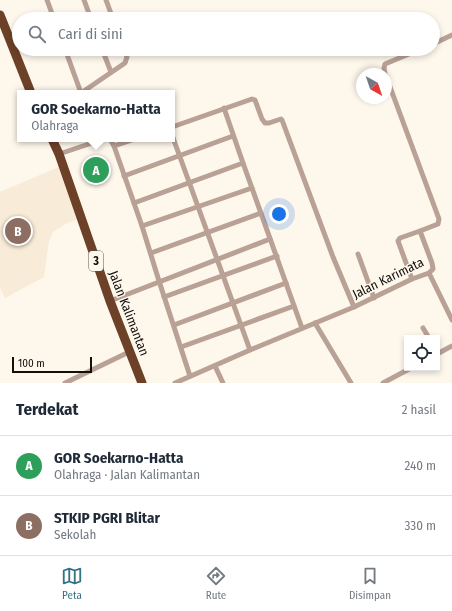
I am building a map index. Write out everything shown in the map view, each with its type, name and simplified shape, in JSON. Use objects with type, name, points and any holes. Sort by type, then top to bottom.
[{"type":"highway","points":[[0,15],[12,45]]},
{"type":"highway","points":[[16,56],[30,90]]},
{"type":"highway","name":"Jalan Kalimantan","points":[[54,142],[60,154],[110,301],[142,383]]},
{"type":"street","points":[[47,0],[51,12]]},
{"type":"street","points":[[84,0],[88,12]]},
{"type":"street","points":[[106,0],[110,12]]},
{"type":"street","points":[[440,41],[452,35]]},
{"type":"street","points":[[67,56],[80,90]]},
{"type":"street","points":[[105,56],[111,72]]},
{"type":"street","points":[[85,90],[127,60],[126,56]]},
{"type":"street","points":[[384,68],[386,64],[405,56]]},
{"type":"street","points":[[392,91],[439,219],[438,224],[400,238],[398,241],[412,279]]},
{"type":"street","points":[[175,126],[254,99],[262,119],[265,122],[269,123],[282,120],[333,257],[354,307]]},
{"type":"street","points":[[224,108],[302,328]]},
{"type":"street","points":[[124,176],[233,136]]},
{"type":"street","points":[[60,154],[95,142]]},
{"type":"street","points":[[112,142],[142,226],[190,376]]},
{"type":"street","points":[[114,146],[126,142]]},
{"type":"street","points":[[175,142],[250,350]]},
{"type":"street","points":[[134,203],[243,163]]},
{"type":"street","points":[[142,226],[252,188]]},
{"type":"street","points":[[151,253],[261,213]]},
{"type":"street","name":"Jalan Karimata","points":[[175,383],[354,307],[412,279],[429,273],[433,270],[433,266],[420,231]]},
{"type":"street","points":[[110,301],[270,239]]},
{"type":"street","points":[[358,254],[374,298]]},
{"type":"street","points":[[164,297],[276,256]]},
{"type":"street","points":[[429,273],[452,320]]},
{"type":"street","points":[[174,325],[286,283]]},
{"type":"street","points":[[181,347],[294,306]]},
{"type":"street","points":[[315,323],[351,383]]},
{"type":"street","points":[[423,328],[428,335]]},
{"type":"street","points":[[440,351],[452,346]]},
{"type":"street","points":[[65,383],[129,352]]},
{"type":"street","points":[[215,366],[223,383]]},
{"type":"street","points":[[383,383],[405,371]]},
{"type":"shaded area","points":[[61,166],[79,219],[67,223],[53,232],[49,241],[44,277],[5,298],[0,287],[0,192]]},
{"type":"place","name":"GOR Soekarno-Hatta","points":[[96,170]]},
{"type":"place","name":"STKIP PGRI Blitar","points":[[18,231]]}]
